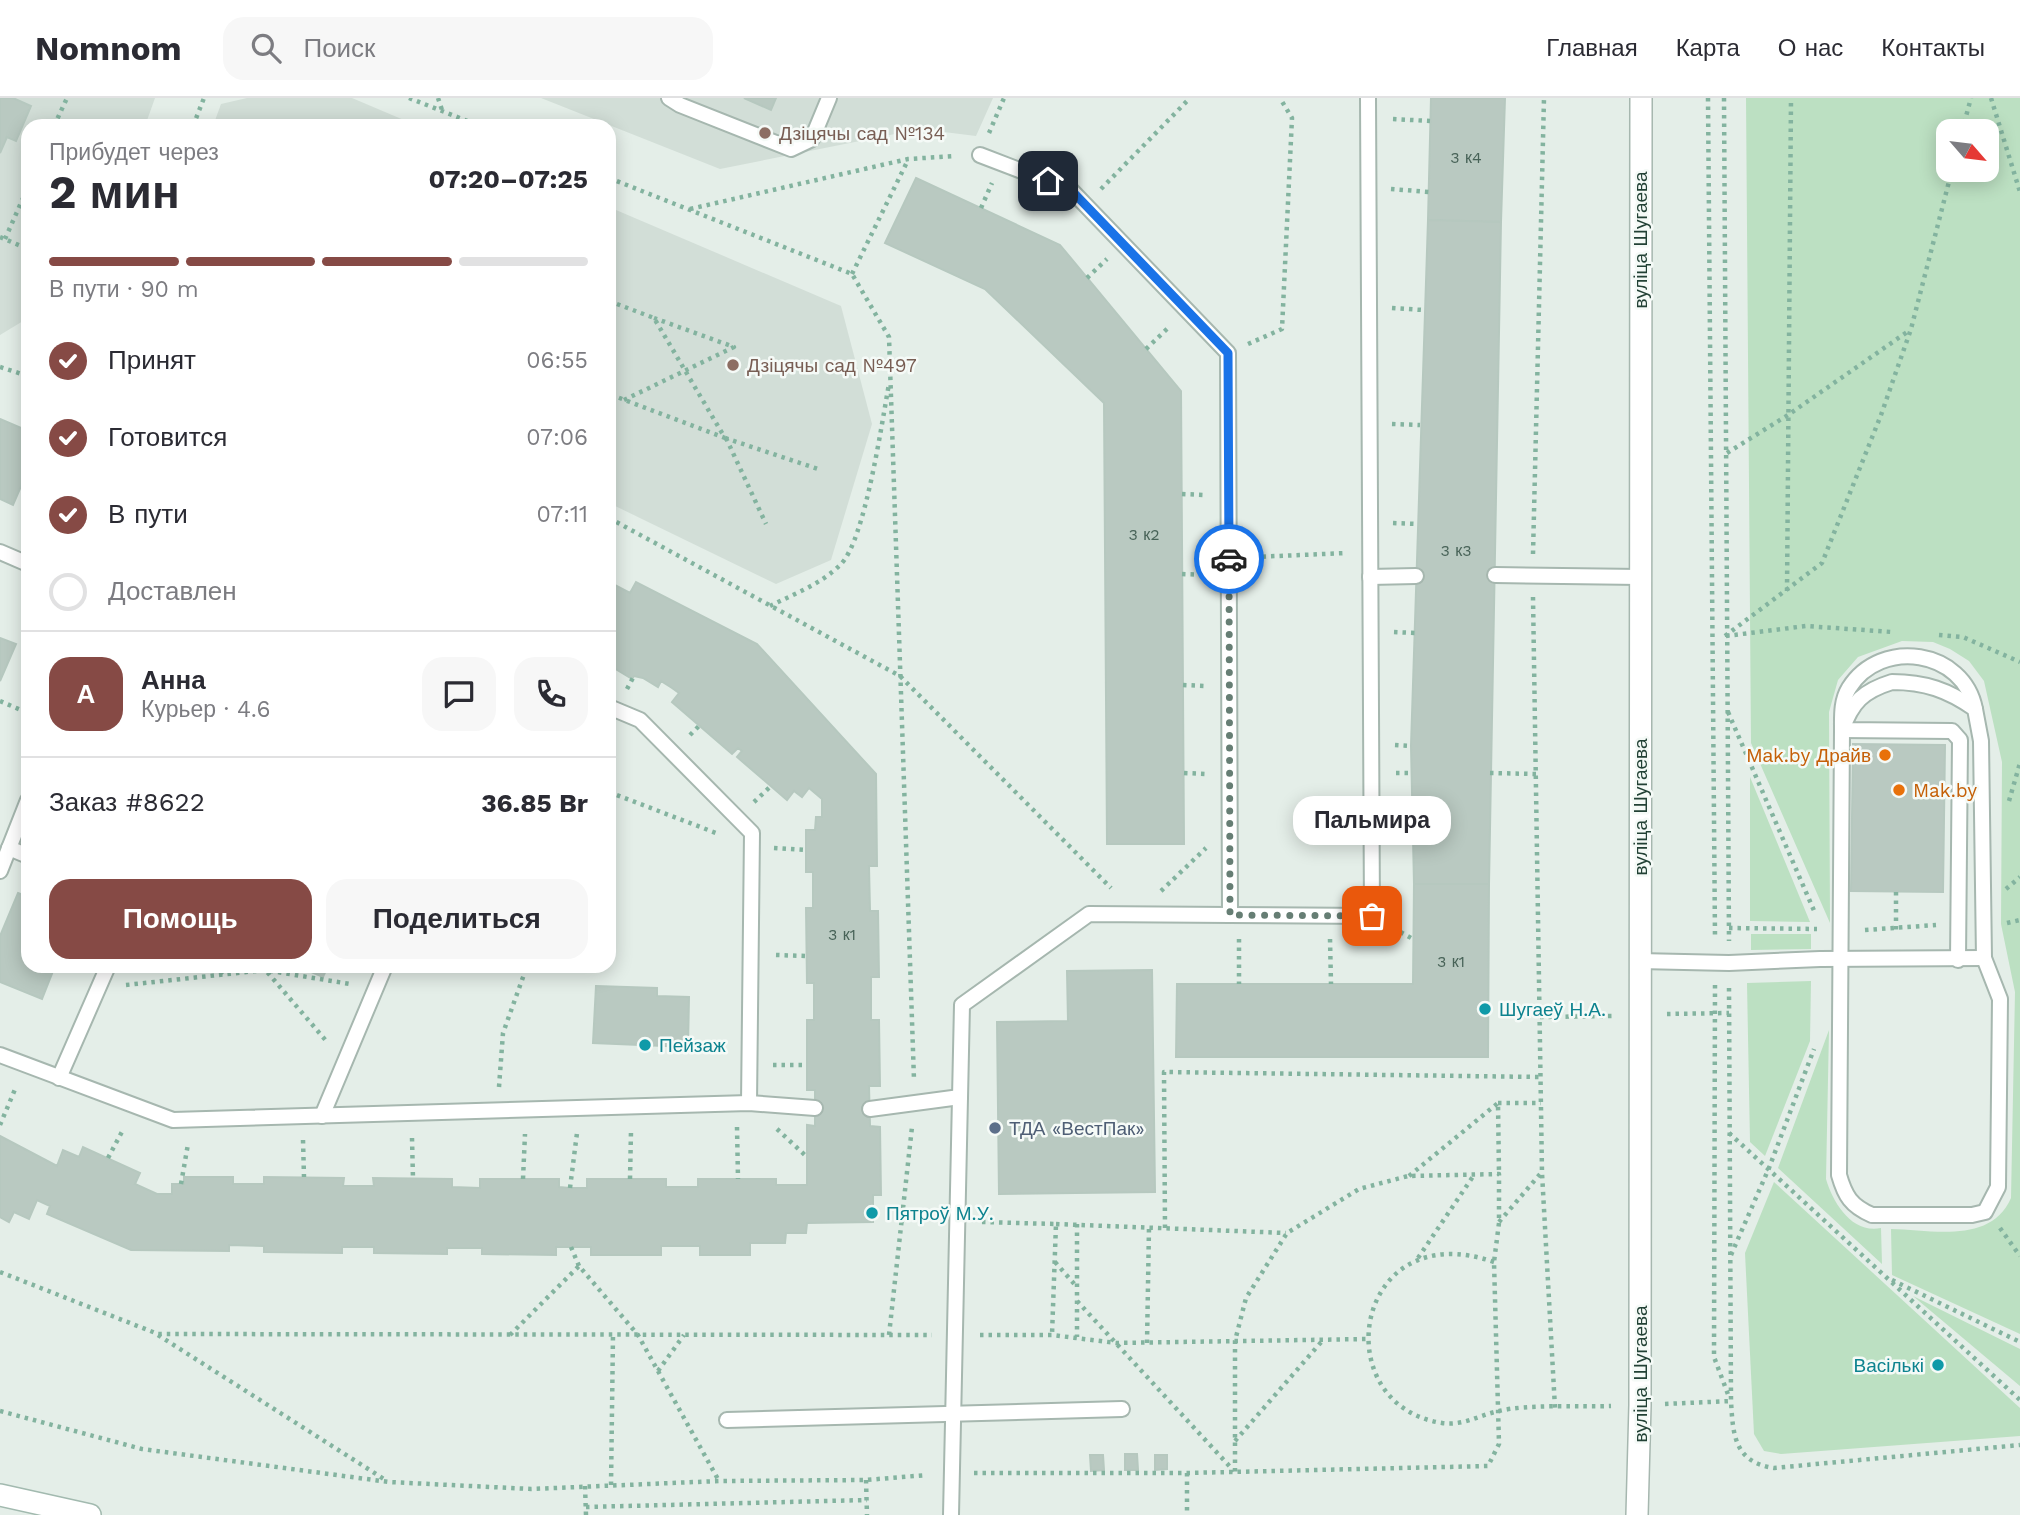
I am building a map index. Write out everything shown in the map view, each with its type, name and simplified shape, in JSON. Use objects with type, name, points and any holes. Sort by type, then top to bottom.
[{"type":"street","name":"вуліца Шугаева","points":[[1637,1515],[1640,1405],[1641,98]]},
{"type":"street","points":[[0,1495],[90,1515]]},
{"type":"lane","points":[[669,98],[680,105],[791,149],[813,139],[829,98]]},
{"type":"lane","points":[[951,1515],[962,1005],[1089,914],[1372,916],[1368,98]]},
{"type":"lane","points":[[980,155],[1071,190],[1228,353],[1229,826],[1234,915]]},
{"type":"lane","points":[[0,552],[21,561]]},
{"type":"lane","points":[[1495,575],[1640,577]]},
{"type":"lane","points":[[1370,577],[1416,576]]},
{"type":"lane","points":[[1907,655],[1928,657],[1947,666],[1972,694],[1975,709],[1981,741],[1984,958],[2000,999],[1998,1187],[1985,1212],[1972,1215],[1872,1215],[1857,1208],[1845,1197],[1839,1175],[1843,702],[1862,673],[1882,662],[1907,655]]},
{"type":"lane","points":[[1842,730],[1853,702],[1870,689],[1892,682],[1936,687],[1956,695],[1975,709]]},
{"type":"lane","points":[[616,710],[640,720],[752,833],[749,1065],[743,1103]]},
{"type":"lane","points":[[1842,730],[1952,731],[1960,740],[1958,960]]},
{"type":"lane","points":[[0,871],[21,818]]},
{"type":"lane","points":[[9,848],[21,853]]},
{"type":"lane","points":[[1639,961],[1722,963],[1984,958]]},
{"type":"lane","points":[[60,1078],[105,973]]},
{"type":"lane","points":[[322,1116],[382,973]]},
{"type":"lane","points":[[0,1055],[173,1120],[743,1103],[815,1108]]},
{"type":"lane","points":[[870,1109],[960,1097]]},
{"type":"lane","points":[[727,1420],[1122,1409]]},
{"type":"path","points":[[57,119],[66,98]]},
{"type":"path","points":[[196,119],[204,98]]},
{"type":"path","points":[[410,98],[463,119]]},
{"type":"path","points":[[438,98],[443,111]]},
{"type":"path","points":[[690,210],[908,159],[980,155],[1004,98]]},
{"type":"path","points":[[1085,205],[1190,98]]},
{"type":"path","points":[[1228,353],[1282,329],[1292,118],[1280,98]]},
{"type":"path","points":[[1494,1262],[1469,1253],[1442,1252],[1417,1260],[1394,1275],[1378,1296],[1369,1321],[1368,1339],[1376,1374],[1391,1396],[1414,1414],[1443,1423],[1472,1422],[1499,1411],[1555,1408],[1542,1172],[1533,576],[1544,98]]},
{"type":"path","points":[[1708,98],[1722,963],[1733,1432],[1742,1453],[1757,1465],[1774,1468],[2020,1445]]},
{"type":"path","points":[[1724,98],[1729,928],[1722,963],[1714,1357],[1731,1401]]},
{"type":"path","points":[[1787,592],[1791,98]]},
{"type":"path","points":[[1965,119],[1970,98]]},
{"type":"path","points":[[1991,98],[2020,192]]},
{"type":"path","points":[[1368,117],[1430,121]]},
{"type":"path","points":[[852,275],[908,159]]},
{"type":"path","points":[[616,180],[852,275],[890,337],[915,1103],[890,1335]]},
{"type":"path","points":[[1726,636],[1822,563],[1881,415],[1911,329],[1949,182]]},
{"type":"path","points":[[1369,188],[1429,192]]},
{"type":"path","points":[[21,201],[3,238],[21,246]]},
{"type":"path","points":[[616,304],[734,347],[624,400]]},
{"type":"path","points":[[1146,349],[1186,310]]},
{"type":"path","points":[[654,318],[725,438],[766,524]]},
{"type":"path","points":[[1727,453],[1788,415],[1911,329]]},
{"type":"path","points":[[0,366],[21,374]]},
{"type":"path","points":[[770,606],[815,584],[843,564],[865,509],[891,376]]},
{"type":"path","points":[[616,397],[725,438],[818,469]]},
{"type":"path","points":[[616,522],[900,676],[1136,915],[1229,826]]},
{"type":"path","points":[[1262,556],[1335,554]]},
{"type":"path","points":[[0,701],[21,710]]},
{"type":"path","points":[[1490,773],[1536,775]]},
{"type":"path","points":[[616,795],[752,848]]},
{"type":"path","points":[[1895,960],[1896,892]]},
{"type":"path","points":[[1234,915],[1239,984]]},
{"type":"path","points":[[1329,916],[1331,984]]},
{"type":"path","points":[[1729,928],[1896,930]]},
{"type":"path","points":[[99,988],[232,973]]},
{"type":"path","points":[[268,973],[344,1062]]},
{"type":"path","points":[[290,973],[375,989]]},
{"type":"path","points":[[496,1110],[503,1033],[524,973]]},
{"type":"path","points":[[0,1125],[26,1065]]},
{"type":"path","points":[[749,1065],[807,1065]]},
{"type":"path","points":[[1165,1228],[1164,1072],[1541,1077]]},
{"type":"path","points":[[738,1179],[743,1103]]},
{"type":"path","points":[[1408,1176],[1497,1103],[1541,1103]]},
{"type":"path","points":[[0,1411],[142,1449],[389,1482],[531,1489],[719,1481],[866,1480],[952,1473],[1187,1473],[1488,1466],[1499,1444],[1494,1262],[1499,1223],[1497,1103]]},
{"type":"path","points":[[108,1158],[135,1106]]},
{"type":"path","points":[[630,1179],[631,1107]]},
{"type":"path","points":[[570,1188],[580,1108]]},
{"type":"path","points":[[523,1179],[526,1110]]},
{"type":"path","points":[[411,1113],[413,1179]]},
{"type":"path","points":[[303,1116],[304,1177]]},
{"type":"path","points":[[181,1184],[192,1119]]},
{"type":"path","points":[[1728,1133],[2020,1400]]},
{"type":"path","points":[[1499,1223],[1542,1172]]},
{"type":"path","points":[[1235,1472],[1235,1341],[1245,1298],[1287,1233],[1359,1189],[1408,1176],[1499,1174]]},
{"type":"path","points":[[1417,1260],[1474,1175]]},
{"type":"path","points":[[1985,1212],[2017,1248],[2020,1256]]},
{"type":"path","points":[[957,1222],[1287,1233]]},
{"type":"path","points":[[1052,1335],[1056,1224]]},
{"type":"path","points":[[1077,1224],[1077,1337]]},
{"type":"path","points":[[1147,1343],[1149,1227]]},
{"type":"path","points":[[571,1247],[579,1266],[638,1335],[719,1481]]},
{"type":"path","points":[[1054,1262],[1077,1287]]},
{"type":"path","points":[[510,1335],[579,1266]]},
{"type":"path","points":[[0,1272],[158,1334],[389,1482]]},
{"type":"path","points":[[1888,1278],[2020,1342]]},
{"type":"path","points":[[1077,1301],[1235,1472]]},
{"type":"path","points":[[158,1334],[1052,1335],[1116,1343],[1368,1339]]},
{"type":"path","points":[[611,1485],[613,1335]]},
{"type":"path","points":[[658,1371],[684,1335]]},
{"type":"path","points":[[1235,1441],[1323,1339]]},
{"type":"path","points":[[1187,1473],[1187,1515]]},
{"type":"path","points":[[866,1480],[867,1515]]},
{"type":"path","points":[[585,1486],[586,1515]]},
{"type":"path","points":[[586,1507],[867,1500]]},
{"type":"shaded area","points":[[0,98],[155,98],[148,119],[21,119],[21,322],[0,335]]},
{"type":"shaded area","points":[[247,98],[352,98],[402,119],[216,119],[221,104]]},
{"type":"shaded area","name":"Дзіцячы сад №134","points":[[541,98],[993,98],[976,136],[920,129],[720,169],[616,128],[616,119],[594,119]]},
{"type":"shaded area","name":"Дзіцячы сад №497","points":[[616,210],[841,306],[872,424],[831,560],[776,584],[616,506]]},
{"type":"green space","points":[[1746,98],[2020,98],[2020,1334],[1892,1275],[1891,1229],[1942,1232],[1975,1228],[2002,1213],[2011,1198],[2015,992],[2001,924],[2002,762],[1984,681],[1969,661],[1933,642],[1902,641],[1858,657],[1838,680],[1829,712],[1830,923],[1751,743]]},
{"type":"green space","points":[[1750,777],[1810,922],[1750,921]]},
{"type":"green space","points":[[1751,934],[1811,934],[1811,949],[1751,950]]},
{"type":"green space","points":[[1811,981],[1810,1041],[1765,1156],[1750,1142],[1747,983]]},
{"type":"green space","points":[[1829,1030],[1826,1179],[1833,1198],[1845,1215],[1861,1226],[1881,1228],[1882,1264],[1778,1168]]},
{"type":"green space","points":[[1774,1182],[2020,1408],[2020,1436],[1781,1454],[1764,1451],[1754,1434],[1745,1253]]},
{"type":"green space","points":[[1913,1296],[2020,1349],[2020,1386]]},
{"type":"building","points":[[0,98],[13,98],[31,106],[25,119],[21,119],[21,129],[16,141],[7,137],[0,153]]},
{"type":"building","points":[[744,98],[776,98],[771,110]]},
{"type":"building","points":[[1431,98],[1505,98],[1501,222],[1428,220]]},
{"type":"building","points":[[916,178],[1060,245],[1181,391],[1184,844],[1107,844],[1104,403],[985,289],[885,243]]},
{"type":"building","points":[[1428,220],[1501,222],[1489,884],[1414,884],[1411,746]]},
{"type":"building","points":[[0,419],[21,428],[21,486],[13,505],[0,499]]},
{"type":"building","points":[[636,582],[757,644],[876,774],[877,866],[869,866],[870,911],[878,911],[879,977],[871,977],[871,1020],[879,1020],[880,1086],[869,1086],[870,1126],[880,1127],[881,1195],[873,1195],[873,1222],[807,1223],[806,1233],[786,1233],[785,1243],[750,1243],[750,1255],[700,1255],[700,1246],[661,1246],[661,1255],[591,1255],[591,1247],[556,1247],[556,1255],[482,1254],[482,1248],[447,1248],[447,1254],[374,1253],[374,1247],[342,1247],[342,1253],[264,1252],[264,1246],[229,1245],[229,1251],[131,1250],[47,1214],[50,1206],[37,1200],[29,1219],[14,1212],[9,1222],[0,1217],[0,1136],[57,1166],[63,1150],[79,1157],[83,1147],[140,1173],[135,1184],[157,1194],[172,1194],[172,1184],[184,1184],[184,1177],[233,1177],[233,1184],[264,1184],[264,1177],[344,1178],[343,1186],[374,1186],[373,1178],[452,1179],[452,1187],[480,1188],[480,1179],[559,1179],[559,1187],[570,1188],[587,1188],[587,1179],[666,1179],[666,1187],[698,1187],[698,1179],[776,1179],[776,1185],[807,1185],[807,1125],[815,1126],[815,1090],[807,1090],[807,1020],[814,1020],[814,983],[807,983],[806,908],[813,908],[813,872],[806,872],[806,830],[815,830],[816,817],[822,817],[822,799],[809,788],[802,797],[794,791],[787,800],[737,757],[742,751],[738,748],[732,754],[672,702],[679,693],[661,681],[658,687],[643,678],[634,676],[632,679],[616,669],[616,586],[630,593]]},
{"type":"building","points":[[0,638],[16,644],[0,681]]},
{"type":"building","name":"Mak.by","points":[[1853,744],[1945,745],[1943,892],[1851,891]]},
{"type":"building","points":[[1414,884],[1489,884],[1488,1057],[1176,1057],[1177,984],[1413,984]]},
{"type":"building","points":[[18,893],[21,894],[21,973],[52,973],[42,999],[0,982],[0,936]]},
{"type":"building","points":[[1152,970],[1155,1192],[999,1194],[997,1022],[1068,1021],[1067,971]]},
{"type":"building","points":[[596,986],[657,988],[657,996],[689,997],[688,1047],[593,1043]]},
{"type":"building","points":[[1125,1454],[1137,1454],[1138,1470],[1125,1470]]},
{"type":"building","points":[[1090,1455],[1103,1455],[1104,1470],[1091,1471]]},
{"type":"building","points":[[1155,1455],[1167,1455],[1167,1469],[1155,1470]]},
{"type":"way so far","points":[[1229,559],[1230,915],[1372,916]]},
{"type":"place","name":"Дзіцячы сад №134","points":[[765,133]]},
{"type":"place","name":"Дзіцячы сад №497","points":[[733,365]]},
{"type":"place","name":"Маk.by Драйв","points":[[1885,755]]},
{"type":"place","name":"Mak.by","points":[[1899,790]]},
{"type":"place","name":"Пальмира","points":[[1372,916]]},
{"type":"place","name":"Шугаеў Н.А.","points":[[1485,1009]]},
{"type":"place","name":"Пейзаж","points":[[645,1045]]},
{"type":"place","name":"ТДА «ВестПак»","points":[[995,1128]]},
{"type":"place","name":"Пятроў М.У.","points":[[872,1213]]},
{"type":"place","name":"Васількі","points":[[1938,1365]]},
{"type":"route","points":[[1048,181],[1071,190],[1228,353],[1229,559]]}]
